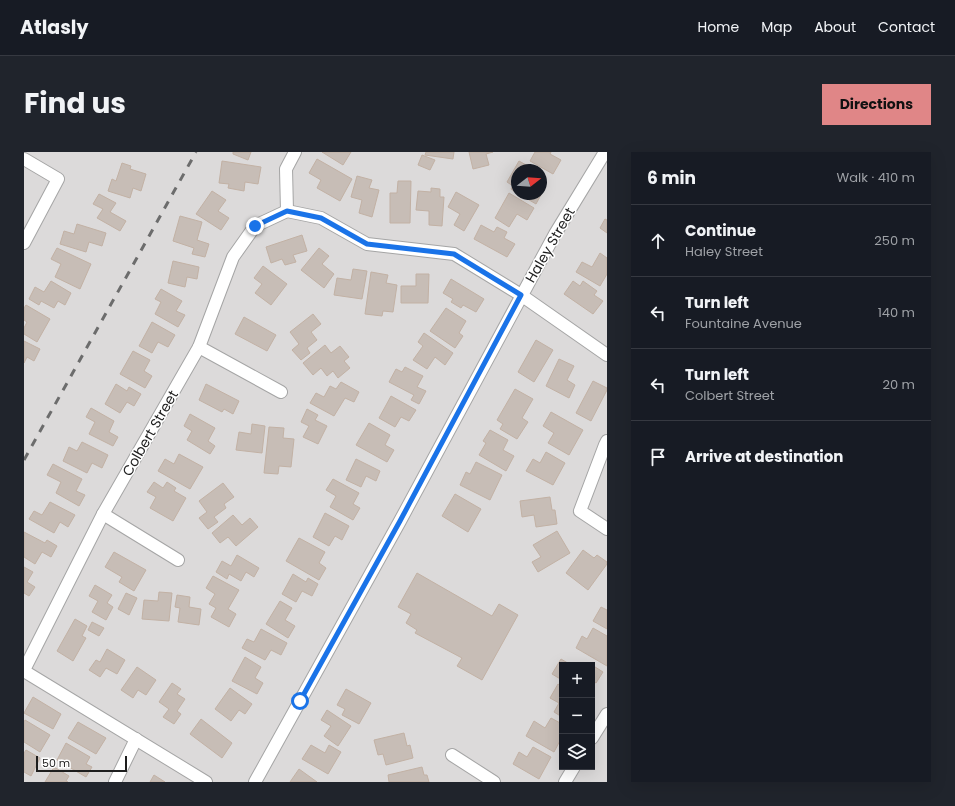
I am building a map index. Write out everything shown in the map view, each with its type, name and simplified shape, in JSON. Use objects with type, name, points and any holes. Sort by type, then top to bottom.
[{"type":"street","points":[[295,152],[286,169],[287,211],[321,218],[367,244],[454,254],[521,295],[607,355]]},
{"type":"street","name":"Haley Street","points":[[255,782],[400,521],[521,295],[555,234],[606,152]]},
{"type":"street","points":[[24,159],[58,179],[24,243]]},
{"type":"street","name":"Colbert Street","points":[[24,670],[103,514],[199,347],[232,257],[255,226],[287,211]]},
{"type":"street","points":[[199,347],[281,392]]},
{"type":"street","points":[[607,441],[580,511],[607,529]]},
{"type":"street","points":[[103,514],[178,560]]},
{"type":"street","points":[[24,670],[206,782]]},
{"type":"street","points":[[594,734],[607,714]]},
{"type":"street","points":[[114,782],[136,739]]},
{"type":"street","points":[[452,755],[494,782]]},
{"type":"street","points":[[565,782],[572,770]]},
{"type":"shaded area","points":[[24,152],[607,152],[607,782],[24,782]]},
{"type":"building","points":[[233,152],[251,152],[248,160],[233,154]]},
{"type":"building","points":[[322,152],[351,152],[343,165]]},
{"type":"building","points":[[426,152],[454,152],[453,159],[425,155]]},
{"type":"building","points":[[469,152],[493,152],[486,154],[489,165],[473,169]]},
{"type":"building","points":[[535,152],[551,152],[550,154],[561,160],[553,174],[547,171],[547,164],[535,164],[530,161]]},
{"type":"building","points":[[422,155],[435,160],[430,170],[418,165]]},
{"type":"building","points":[[317,159],[352,179],[340,201],[317,188],[321,180],[309,173]]},
{"type":"building","points":[[222,161],[261,167],[258,184],[245,182],[244,191],[228,188],[229,184],[219,183]]},
{"type":"building","points":[[519,161],[524,164],[517,164]]},
{"type":"building","points":[[122,163],[131,166],[130,169],[146,174],[141,191],[133,188],[130,198],[108,191],[112,179],[116,181]]},
{"type":"building","points":[[511,175],[511,185],[507,182]]},
{"type":"building","points":[[357,176],[372,180],[369,188],[379,190],[372,217],[359,213],[362,200],[351,197]]},
{"type":"building","points":[[398,181],[411,181],[410,223],[390,223],[390,193],[397,193]]},
{"type":"building","points":[[431,188],[440,189],[440,197],[444,197],[442,226],[429,225],[429,211],[416,210],[418,191],[431,192]]},
{"type":"building","points":[[212,191],[226,200],[218,211],[229,218],[221,230],[196,214]]},
{"type":"building","points":[[456,192],[479,205],[464,231],[454,225],[460,214],[448,207]]},
{"type":"building","points":[[509,193],[511,194],[511,200],[521,200],[534,208],[527,220],[517,214],[509,227],[495,218]]},
{"type":"building","points":[[99,194],[116,203],[110,212],[126,221],[120,231],[97,218],[103,209],[93,204]]},
{"type":"building","points":[[529,200],[538,200],[536,204]]},
{"type":"building","points":[[180,216],[202,222],[197,240],[209,244],[205,257],[192,254],[194,248],[173,241]]},
{"type":"building","points":[[605,219],[607,220],[607,233],[600,228]]},
{"type":"building","points":[[77,224],[106,233],[102,246],[89,242],[86,252],[60,244],[64,231],[74,234]]},
{"type":"building","points":[[481,225],[494,232],[497,227],[507,232],[504,238],[515,244],[507,257],[474,239]]},
{"type":"building","points":[[302,235],[307,251],[293,255],[296,262],[285,265],[282,259],[271,263],[266,247]]},
{"type":"building","points":[[57,248],[91,264],[80,289],[55,277],[61,264],[51,259]]},
{"type":"building","points":[[319,248],[329,256],[322,264],[334,274],[324,288],[301,270]]},
{"type":"building","points":[[600,253],[607,258],[607,274],[600,286],[576,272],[582,262],[592,267]]},
{"type":"building","points":[[173,261],[199,267],[197,279],[187,277],[185,287],[168,283]]},
{"type":"building","points":[[263,266],[287,284],[271,305],[255,293],[262,284],[254,278]]},
{"type":"building","points":[[353,269],[367,271],[362,299],[334,295],[337,278],[351,280]]},
{"type":"building","points":[[371,272],[388,275],[386,283],[397,285],[393,312],[383,311],[382,316],[365,314]]},
{"type":"building","points":[[416,274],[429,274],[428,303],[401,303],[401,286],[416,286]]},
{"type":"building","points":[[451,279],[484,299],[476,312],[463,305],[461,308],[451,302],[453,299],[443,293]]},
{"type":"building","points":[[51,281],[71,293],[65,305],[58,301],[54,308],[41,301],[39,305],[29,299],[35,287],[44,292]]},
{"type":"building","points":[[573,281],[580,286],[583,281],[597,291],[594,295],[603,301],[593,314],[564,294]]},
{"type":"building","points":[[161,289],[182,301],[176,311],[185,315],[178,327],[155,314],[161,302],[155,299]]},
{"type":"building","points":[[26,305],[50,319],[37,342],[24,334],[24,328],[27,322],[24,320],[24,308]]},
{"type":"building","points":[[446,308],[466,321],[459,333],[463,336],[455,348],[430,331]]},
{"type":"building","points":[[313,314],[321,324],[311,332],[317,340],[307,348],[310,353],[301,360],[292,350],[299,344],[290,332]]},
{"type":"building","points":[[244,317],[276,335],[267,351],[235,334]]},
{"type":"building","points":[[152,322],[175,335],[168,347],[158,342],[152,353],[139,346]]},
{"type":"building","points":[[424,333],[453,353],[445,365],[435,357],[427,369],[413,360],[423,346],[418,342]]},
{"type":"building","points":[[536,340],[553,350],[534,382],[518,372]]},
{"type":"building","points":[[24,341],[40,349],[34,361],[27,357],[24,363]]},
{"type":"building","points":[[325,345],[331,353],[340,346],[349,357],[344,361],[350,368],[338,378],[333,371],[327,376],[321,368],[313,375],[303,363]]},
{"type":"building","points":[[133,351],[150,360],[144,371],[152,376],[145,388],[120,374]]},
{"type":"building","points":[[559,359],[574,366],[567,380],[575,385],[569,398],[546,386]]},
{"type":"building","points":[[405,367],[423,376],[417,387],[426,391],[419,404],[411,400],[414,395],[389,382],[396,369],[402,372]]},
{"type":"building","points":[[593,381],[607,388],[607,390],[591,421],[576,413]]},
{"type":"building","points":[[341,382],[359,392],[354,402],[345,398],[334,416],[310,403],[316,393],[324,397],[330,386],[336,389]]},
{"type":"building","points":[[116,384],[127,391],[129,387],[141,394],[134,406],[127,402],[120,413],[105,404]]},
{"type":"building","points":[[206,384],[239,401],[233,414],[224,409],[222,412],[199,400]]},
{"type":"building","points":[[515,389],[533,399],[522,418],[528,422],[517,439],[500,429],[503,424],[497,420]]},
{"type":"building","points":[[391,396],[416,410],[409,421],[401,417],[395,427],[379,418]]},
{"type":"building","points":[[91,408],[114,421],[109,432],[118,437],[113,446],[89,434],[95,422],[86,417]]},
{"type":"building","points":[[307,409],[318,415],[315,420],[327,426],[318,444],[303,437],[309,426],[301,422]]},
{"type":"building","points":[[551,412],[583,430],[569,455],[548,443],[554,433],[543,426]]},
{"type":"building","points":[[190,414],[215,428],[208,441],[215,446],[210,454],[187,440],[192,431],[184,426]]},
{"type":"building","points":[[369,423],[390,435],[385,445],[394,450],[387,462],[356,445]]},
{"type":"building","points":[[252,424],[265,426],[262,453],[236,450],[239,432],[251,434]]},
{"type":"building","points":[[269,427],[284,428],[283,438],[294,439],[291,467],[279,466],[278,474],[264,473]]},
{"type":"building","points":[[490,430],[508,440],[503,450],[514,456],[506,471],[479,455],[486,443],[483,441]]},
{"type":"building","points":[[82,442],[108,455],[102,468],[92,463],[87,473],[63,461],[69,447],[77,451]]},
{"type":"building","points":[[546,452],[565,463],[553,485],[526,471],[533,459],[540,463]]},
{"type":"building","points":[[179,454],[203,467],[190,489],[158,471],[165,459],[174,464]]},
{"type":"building","points":[[356,459],[380,471],[376,481],[366,476],[361,487],[346,480]]},
{"type":"building","points":[[476,462],[502,475],[490,500],[460,485],[466,472],[470,474]]},
{"type":"building","points":[[53,464],[82,479],[76,491],[85,495],[79,506],[56,493],[61,482],[47,475]]},
{"type":"building","points":[[333,479],[359,493],[353,504],[360,508],[353,520],[330,507],[336,496],[326,490]]},
{"type":"building","points":[[154,482],[163,488],[167,482],[176,488],[174,491],[186,498],[173,521],[150,508],[156,497],[147,492]]},
{"type":"building","points":[[223,483],[234,497],[224,504],[226,508],[214,517],[218,522],[208,529],[199,518],[207,512],[199,501]]},
{"type":"building","points":[[455,494],[481,509],[468,532],[442,516]]},
{"type":"building","points":[[550,497],[552,510],[555,510],[557,524],[536,527],[534,515],[522,517],[520,501]]},
{"type":"building","points":[[50,502],[75,515],[68,527],[60,522],[54,533],[29,519],[34,511],[42,515]]},
{"type":"building","points":[[325,513],[349,526],[342,540],[335,536],[329,546],[313,537]]},
{"type":"building","points":[[233,515],[242,525],[250,518],[258,527],[236,546],[228,537],[220,543],[212,533]]},
{"type":"building","points":[[557,531],[570,553],[538,572],[532,562],[541,557],[533,545]]},
{"type":"building","points":[[24,532],[45,543],[47,540],[57,546],[51,557],[42,552],[35,564],[24,557]]},
{"type":"building","points":[[299,538],[325,552],[319,563],[326,568],[319,580],[286,561]]},
{"type":"building","points":[[583,550],[594,558],[597,555],[607,562],[588,590],[566,573]]},
{"type":"building","points":[[114,552],[146,570],[134,591],[119,582],[122,577],[105,567]]},
{"type":"building","points":[[237,555],[259,568],[254,577],[246,572],[241,581],[229,574],[227,579],[216,572],[222,561],[231,566]]},
{"type":"building","points":[[24,567],[33,572],[27,582],[35,587],[29,596],[24,593]]},
{"type":"building","points":[[417,573],[492,616],[499,604],[518,615],[482,680],[457,666],[462,658],[415,633],[417,630],[406,623],[411,614],[398,607]]},
{"type":"building","points":[[293,574],[306,582],[308,578],[318,584],[312,596],[302,591],[296,602],[282,594]]},
{"type":"building","points":[[213,576],[239,590],[228,609],[236,614],[229,627],[211,617],[216,608],[209,604],[215,594],[206,588]]},
{"type":"building","points":[[95,585],[112,595],[107,603],[113,607],[106,620],[92,612],[98,601],[89,596]]},
{"type":"building","points":[[159,592],[172,593],[169,621],[142,619],[144,600],[158,601]]},
{"type":"building","points":[[126,593],[137,598],[129,615],[118,609]]},
{"type":"building","points":[[177,595],[190,597],[189,607],[201,609],[199,625],[178,622],[180,608],[175,607]]},
{"type":"building","points":[[280,601],[292,608],[285,620],[295,626],[288,638],[266,624]]},
{"type":"building","points":[[601,607],[607,610],[607,629],[593,621]]},
{"type":"building","points":[[75,619],[87,626],[82,636],[86,638],[73,661],[57,651]]},
{"type":"building","points":[[92,622],[104,628],[99,636],[88,630]]},
{"type":"building","points":[[593,628],[607,636],[607,666],[576,648],[582,636],[587,639]]},
{"type":"building","points":[[261,629],[287,643],[281,655],[271,650],[265,660],[242,648],[247,639],[254,642]]},
{"type":"building","points":[[107,649],[125,660],[117,674],[106,668],[100,677],[89,670],[96,660],[100,662]]},
{"type":"building","points":[[245,657],[261,667],[255,678],[263,683],[257,694],[232,681]]},
{"type":"building","points":[[561,659],[566,662],[559,662]]},
{"type":"building","points":[[559,662],[559,678],[552,674]]},
{"type":"building","points":[[137,667],[156,680],[146,695],[138,690],[133,698],[121,690]]},
{"type":"building","points":[[595,667],[603,672],[595,682]]},
{"type":"building","points":[[172,683],[181,689],[177,694],[185,699],[177,711],[181,714],[174,724],[163,717],[169,709],[159,702]]},
{"type":"building","points":[[558,684],[559,703],[550,698]]},
{"type":"building","points":[[230,688],[252,704],[245,714],[239,710],[231,721],[215,709]]},
{"type":"building","points":[[346,689],[371,703],[359,724],[342,715],[345,709],[337,705]]},
{"type":"building","points":[[33,697],[61,714],[53,729],[24,713]]},
{"type":"building","points":[[559,703],[559,715],[554,712]]},
{"type":"building","points":[[327,710],[351,726],[338,746],[324,736],[331,726],[321,720]]},
{"type":"building","points":[[551,718],[559,722],[559,743],[554,752],[526,736],[534,721],[545,728]]},
{"type":"building","points":[[201,719],[232,743],[222,758],[190,734]]},
{"type":"building","points":[[25,720],[50,735],[40,752],[24,742]]},
{"type":"building","points":[[78,722],[106,738],[96,754],[68,738]]},
{"type":"building","points":[[404,733],[407,746],[410,745],[413,758],[386,765],[383,754],[378,755],[374,740]]},
{"type":"building","points":[[66,743],[90,757],[86,764],[92,767],[86,777],[57,760]]},
{"type":"building","points":[[311,745],[325,753],[329,745],[341,752],[328,774],[302,759]]},
{"type":"building","points":[[533,747],[551,757],[539,779],[513,764],[519,752],[527,757]]},
{"type":"building","points":[[26,750],[40,758],[31,776],[24,772],[24,753]]},
{"type":"building","points":[[54,767],[69,776],[66,781],[68,782],[45,782]]},
{"type":"building","points":[[422,767],[424,775],[427,775],[429,782],[389,782],[388,775]]},
{"type":"building","points":[[299,769],[317,782],[290,782]]},
{"type":"building","points":[[154,775],[165,782],[150,782]]},
{"type":"railway","points":[[24,460],[196,152]]},
{"type":"route","points":[[255,226],[287,211],[321,218],[367,244],[454,254],[521,295],[400,521],[300,701]]}]
